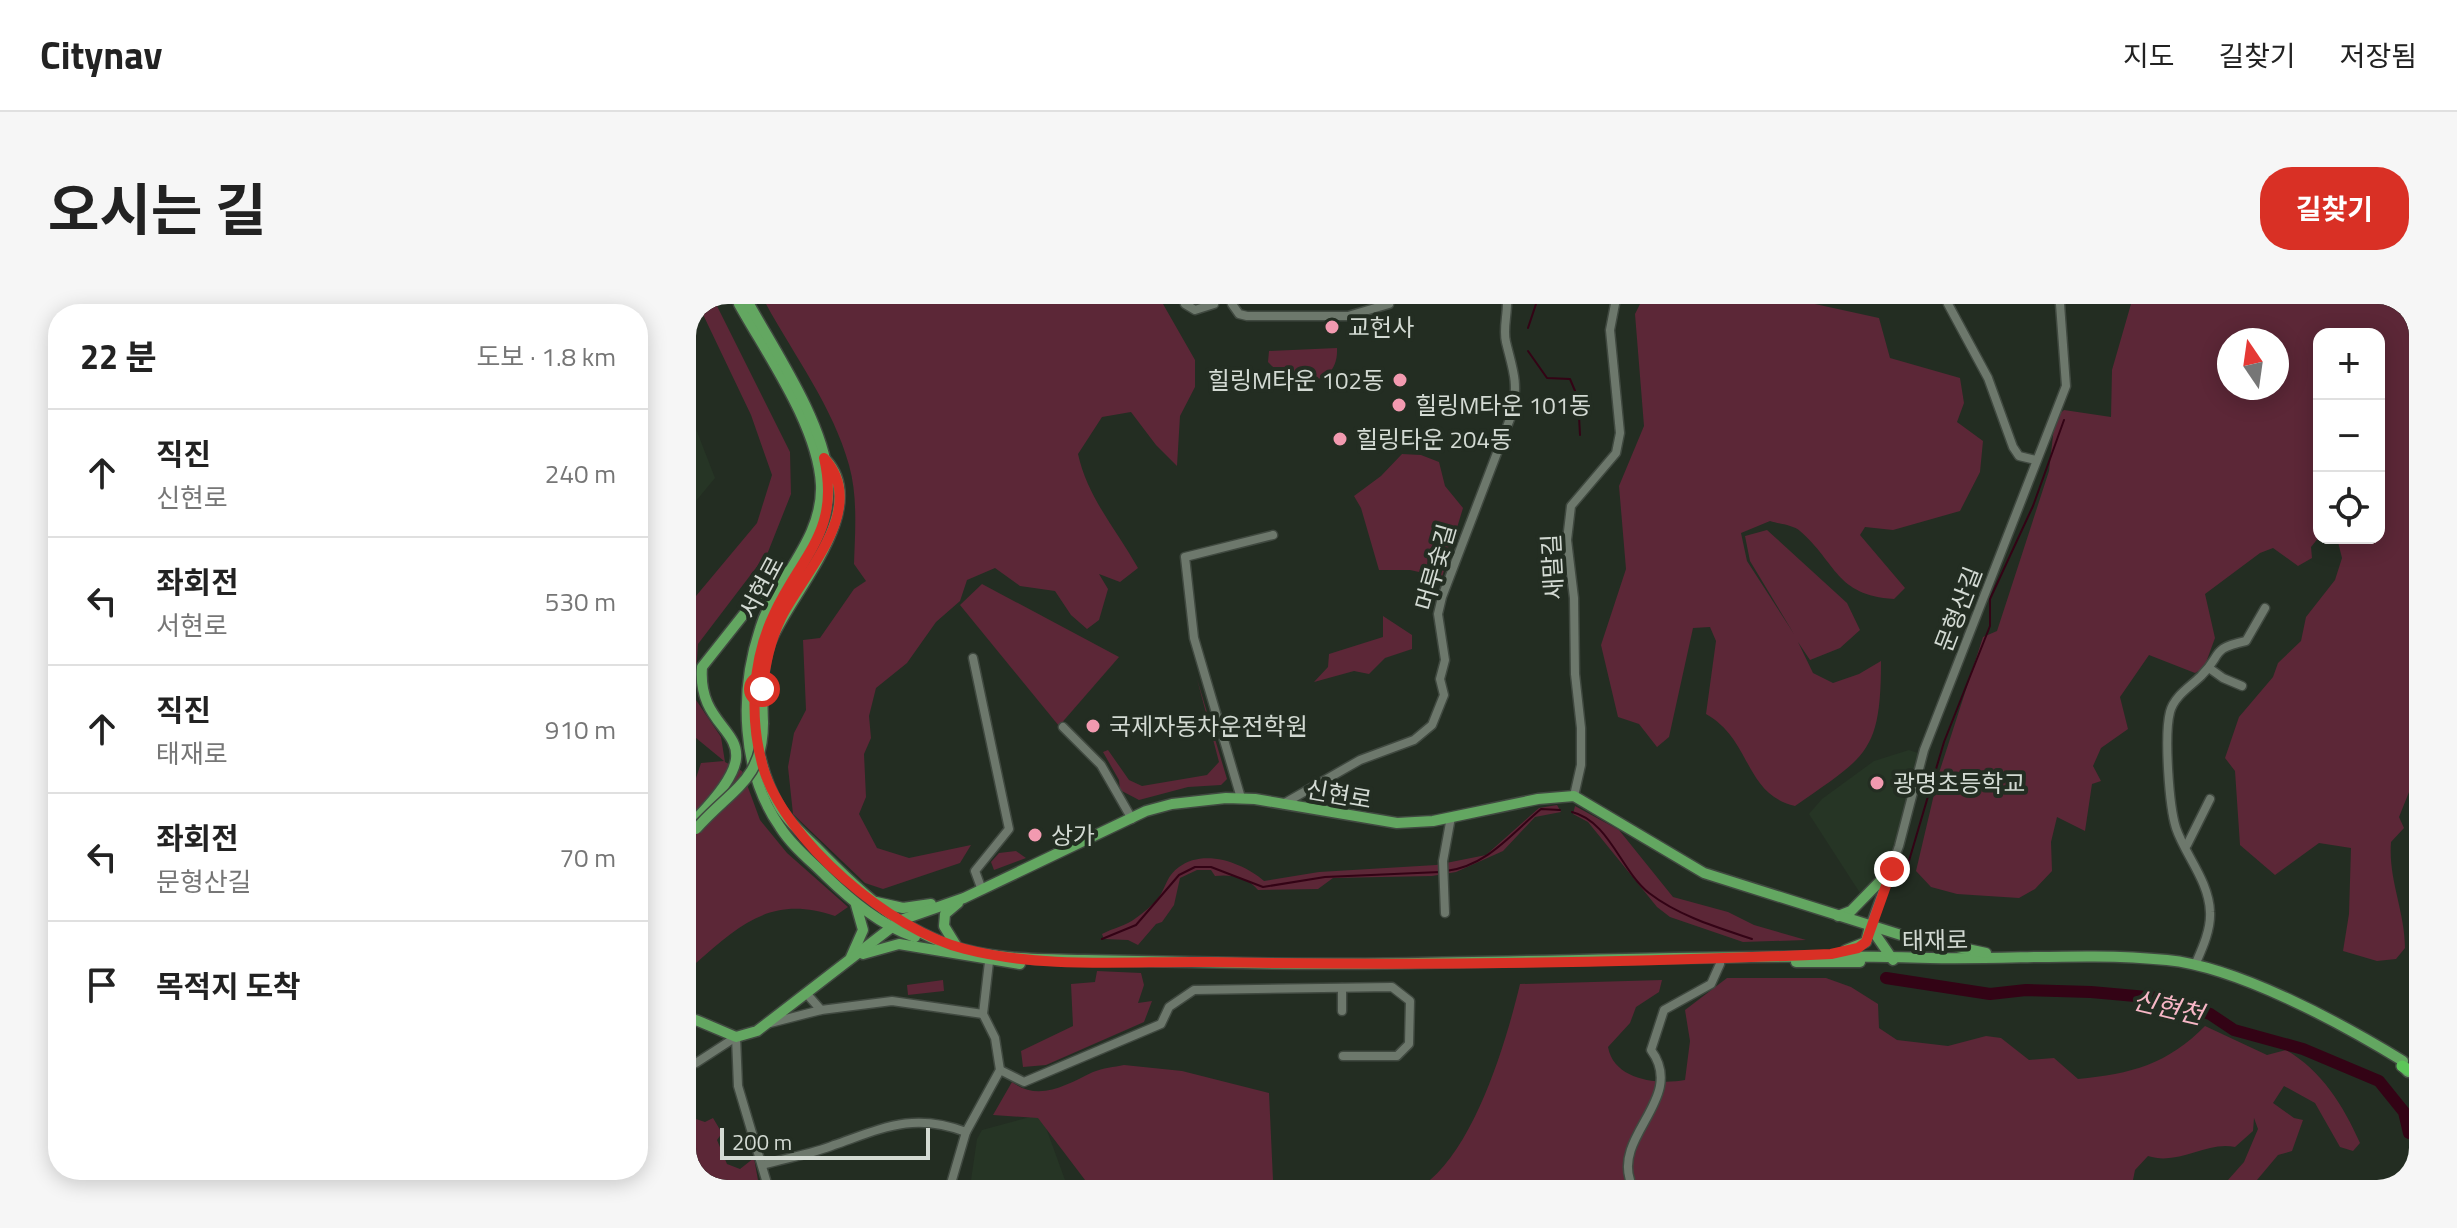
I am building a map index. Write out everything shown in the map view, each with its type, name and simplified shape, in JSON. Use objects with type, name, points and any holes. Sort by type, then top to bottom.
[{"type":"main road","name":"서현로","points":[[739,304],[815,448],[820,501],[811,532],[769,604],[750,667],[747,704],[750,745],[758,780],[778,825],[861,901],[914,933]]},
{"type":"main road","name":"서현로","points":[[749,304],[821,443],[828,505],[818,542],[775,612],[756,672],[758,741],[763,768],[780,807],[861,901]]},
{"type":"main road","points":[[696,829],[753,771],[763,751],[762,689],[769,647],[782,616],[819,561],[835,525],[839,499],[836,471],[824,458]]},
{"type":"main road","points":[[696,819],[734,774],[737,761],[728,731],[706,700],[701,684],[702,667],[771,580],[791,570]]},
{"type":"main road","points":[[1574,796],[1704,873],[1870,926],[2007,958]]},
{"type":"main road","name":"신현로","points":[[736,1037],[757,1031],[769,1023],[896,924],[964,898],[1132,819],[1172,804],[1241,798],[1397,823],[1451,817],[1538,799],[1574,796]]},
{"type":"main road","points":[[1838,916],[1851,911],[1892,869]]},
{"type":"main road","points":[[850,959],[863,930],[861,901],[903,908],[964,898]]},
{"type":"main road","points":[[960,951],[944,926],[945,914],[964,898]]},
{"type":"main road","points":[[1831,954],[1858,948],[1866,942],[1870,926]]},
{"type":"main road","points":[[1870,926],[1893,959]]},
{"type":"main road","name":"태재로","points":[[914,933],[960,951],[1038,963],[1330,968],[1893,959],[2165,960],[2221,970],[2371,1041],[2407,1065]]},
{"type":"main road","points":[[850,959],[899,944],[960,951],[989,962],[1038,963]]},
{"type":"main road","name":"태재로","points":[[960,951],[1024,959],[1330,964],[1831,954],[1893,959],[2153,962],[2220,973],[2407,1065]]},
{"type":"main road","points":[[696,1020],[736,1037]]},
{"type":"street","points":[[1185,304],[1195,310],[1214,304]]},
{"type":"street","points":[[1232,304],[1239,314],[1247,316],[1301,317],[1348,316],[1389,304]]},
{"type":"street","name":"머루숯길","points":[[1283,804],[1360,760],[1414,740],[1432,725],[1444,695],[1440,679],[1445,660],[1438,614],[1442,597],[1513,411],[1517,388],[1505,333],[1507,304]]},
{"type":"street","name":"새말길","points":[[1574,796],[1581,765],[1581,728],[1575,674],[1574,598],[1567,540],[1571,506],[1616,453],[1620,433],[1610,330],[1615,304]]},
{"type":"street","points":[[1948,304],[1991,386],[2013,447],[2019,456],[2036,460]]},
{"type":"street","name":"문형산길","points":[[1870,926],[1892,869],[1924,750],[2066,386],[2060,304]]},
{"type":"street","points":[[1241,798],[1194,638],[1185,557],[1273,535]]},
{"type":"street","points":[[2195,965],[2211,916],[2208,896],[2187,845],[2177,831],[2169,788],[2170,712],[2177,698],[2209,668],[2212,656],[2224,645],[2246,641],[2265,608]]},
{"type":"street","points":[[973,658],[1009,829],[975,871],[982,890]]},
{"type":"street","points":[[2209,668],[2242,686]]},
{"type":"street","points":[[1063,727],[1101,765],[1132,819]]},
{"type":"street","points":[[2187,845],[2210,799]]},
{"type":"street","points":[[1445,913],[1443,861],[1451,817]]},
{"type":"street","points":[[952,1180],[966,1132],[1000,1070],[995,1038],[983,1014],[989,962]]},
{"type":"street","points":[[1630,1180],[1625,1166],[1629,1151],[1657,1102],[1658,1061],[1651,1050],[1664,1010],[1711,984],[1720,964]]},
{"type":"street","points":[[1000,1070],[1024,1082],[1161,1024],[1169,1007],[1194,990],[1392,987],[1410,1001],[1409,1044],[1397,1056],[1343,1056]]},
{"type":"street","points":[[1342,988],[1342,1011]]},
{"type":"street","points":[[806,993],[821,1010]]},
{"type":"street","points":[[769,1023],[821,1010],[892,1001],[983,1014]]},
{"type":"street","points":[[696,1063],[736,1037]]},
{"type":"street","points":[[736,1037],[738,1086],[766,1180]]},
{"type":"street","points":[[762,1165],[833,1146],[895,1123],[951,1126],[966,1132]]},
{"type":"shaded area","points":[[698,304],[716,304],[790,452],[791,494],[768,552],[698,644],[696,674],[696,596],[757,523],[772,475],[751,415]]},
{"type":"shaded area","points":[[766,304],[1163,304],[1195,360],[1195,387],[1180,416],[1177,466],[1131,412],[1102,417],[1078,454],[1096,500],[1138,568],[1120,582],[1099,574],[1108,589],[1099,620],[1087,629],[1071,615],[1055,591],[1020,586],[995,568],[967,580],[960,601],[936,622],[907,663],[876,688],[869,716],[871,738],[864,754],[866,797],[859,814],[877,848],[909,858],[971,845],[960,863],[883,889],[865,883],[793,814],[788,767],[794,733],[806,710],[803,640],[820,638],[854,589],[866,581],[854,564],[854,489],[842,444],[823,403]]},
{"type":"shaded area","points":[[1640,304],[1815,304],[1879,318],[1890,358],[1960,378],[1964,403],[1957,422],[1983,441],[1980,472],[1960,511],[1893,530],[1865,527],[1860,535],[1905,588],[1894,599],[1875,596],[1848,584],[1794,527],[1770,521],[1741,533],[1747,561],[1794,634],[1750,561],[1745,536],[1767,530],[1847,603],[1860,630],[1840,648],[1810,660],[1798,642],[1813,673],[1833,683],[1859,674],[1881,661],[1878,716],[1865,750],[1838,775],[1795,806],[1778,800],[1766,790],[1732,738],[1706,714],[1716,641],[1710,627],[1693,628],[1669,737],[1657,747],[1639,724],[1618,717],[1601,645],[1626,569],[1619,486],[1644,426],[1635,314]]},
{"type":"shaded area","points":[[2131,304],[2409,304],[2409,792],[2399,817],[2404,828],[2391,842],[2392,869],[2405,948],[2396,959],[2377,961],[2343,951],[2349,914],[2351,848],[2319,843],[2275,875],[2240,845],[2235,771],[2225,758],[2239,717],[2273,677],[2278,663],[2301,641],[2306,617],[2335,580],[2342,558],[2338,544],[2385,544],[2385,328],[2313,328],[2312,558],[2298,566],[2273,548],[2260,553],[2205,594],[2215,638],[2204,668],[2195,673],[2149,655],[2120,697],[2128,729],[2101,748],[2093,766],[2101,781],[2092,784],[2085,831],[2057,817],[2051,842],[2052,871],[2035,889],[2019,898],[1957,894],[1931,887],[1916,871],[1939,773],[1983,637],[1997,631],[2049,471],[2055,418],[2064,410],[2111,417],[2112,370]]},
{"type":"shaded area","points":[[1337,348],[1330,372],[1322,378],[1311,380],[1288,376],[1268,362],[1269,351]]},
{"type":"shaded area","points":[[696,429],[715,478],[696,501]]},
{"type":"shaded area","points":[[1402,454],[1421,455],[1439,462],[1445,486],[1463,508],[1442,577],[1410,570],[1379,570],[1361,508],[1354,496],[1381,476]]},
{"type":"shaded area","points":[[982,584],[1119,657],[1059,726],[960,605]]},
{"type":"shaded area","points":[[1383,616],[1412,635],[1412,649],[1385,658],[1369,674],[1354,671],[1314,682],[1328,667],[1329,654],[1383,637]]},
{"type":"shaded area","points":[[1197,679],[1227,779],[1221,785],[1188,787],[1139,800],[1120,790],[1119,780],[1103,752],[1108,750],[1129,780],[1142,786],[1207,775],[1219,762]]},
{"type":"shaded area","points":[[696,700],[721,737],[725,762],[742,771],[760,820],[787,853],[848,907],[835,916],[793,909],[759,917],[743,925],[696,963],[696,778],[701,763],[724,761],[696,738]]},
{"type":"shaded area","points":[[1909,750],[1918,753],[1918,759],[1896,842],[1874,884],[1860,893],[1809,814],[1822,799],[1874,761]]},
{"type":"shaded area","points":[[1557,805],[1561,812],[1535,817],[1503,851],[1456,872],[1432,876],[1333,878],[1318,889],[1258,890],[1239,877],[1215,876],[1211,870],[1197,870],[1180,878],[1174,905],[1162,922],[1156,924],[1138,945],[1128,940],[1104,939],[1102,934],[1128,923],[1145,911],[1159,897],[1172,874],[1189,861],[1223,860],[1256,874],[1264,881],[1319,872],[1436,865],[1486,855],[1539,808]]},
{"type":"shaded area","points":[[1575,806],[1619,830],[1673,897],[1728,912],[1754,925],[1806,940],[1743,942],[1670,917],[1657,907],[1588,822],[1573,814]]},
{"type":"shaded area","points":[[1016,851],[1026,858],[994,870],[991,862],[999,853]]},
{"type":"shaded area","points":[[1097,971],[1141,973],[1144,985],[1138,1003],[1152,1001],[1144,1022],[1046,1065],[1023,1067],[1021,1051],[1073,1026],[1071,984],[1095,982]]},
{"type":"shaded area","points":[[1727,978],[1826,978],[1851,987],[1878,1004],[1879,1028],[1897,1040],[1948,1046],[1986,1036],[2001,1038],[2029,1060],[2054,1058],[2078,1079],[2148,1065],[2177,1050],[2205,1026],[2267,1055],[2286,1050],[2299,1058],[2330,1090],[2360,1143],[2353,1151],[2340,1147],[2315,1103],[2284,1086],[2273,1103],[2294,1118],[2303,1120],[2292,1151],[2278,1155],[2257,1180],[2228,1180],[2244,1162],[2258,1129],[2254,1118],[2253,1131],[2235,1147],[2214,1147],[2171,1158],[2148,1156],[2135,1170],[2133,1180],[1430,1180],[1462,1141],[1487,1090],[1520,984],[1662,980],[1659,992],[1636,1007],[1630,1023],[1608,1047],[1612,1058],[1628,1073],[1662,1082],[1685,1080],[1690,1041],[1685,1010]]},
{"type":"shaded area","points":[[943,980],[944,991],[908,995],[907,985]]},
{"type":"shaded area","points":[[1124,1065],[1182,1071],[1269,1093],[1273,1180],[1085,1180],[1038,1118],[993,1115],[1012,1082],[1032,1091],[1042,1091],[1063,1086],[1097,1071]]},
{"type":"shaded area","points":[[1041,1114],[1065,1180],[971,1180],[977,1139],[982,1130]]},
{"type":"shaded area","points":[[713,1118],[722,1133],[717,1140],[727,1164],[740,1169],[754,1158],[758,1180],[696,1180],[696,1119],[705,1122]]},
{"type":"waterway","points":[[1528,328],[1536,304]]},
{"type":"waterway","points":[[1528,351],[1547,378],[1570,379],[1578,398],[1580,435]]},
{"type":"waterway","points":[[1906,871],[1944,742],[1990,626],[1990,599],[2033,506],[2064,420]]},
{"type":"waterway","points":[[1446,871],[1461,868],[1486,856],[1541,809],[1560,810]]},
{"type":"waterway","points":[[1572,812],[1596,825],[1649,893],[1685,914],[1752,939]]},
{"type":"waterway","points":[[1102,939],[1136,925],[1179,875],[1195,867],[1211,867],[1263,887],[1325,877],[1440,872]]},
{"type":"waterway","name":"신현천","points":[[1886,978],[1990,994],[2026,990],[2091,992],[2158,998],[2179,1004],[2210,1014],[2234,1030],[2303,1049],[2379,1081],[2404,1112],[2409,1133]]},
{"type":"place","name":"교헌사","points":[[1332,327]]},
{"type":"place","name":"힐링M타운 102동","points":[[1400,380]]},
{"type":"place","name":"힐링M타운 101동","points":[[1399,405]]},
{"type":"place","name":"힐링타운 204동","points":[[1340,439]]},
{"type":"place","name":"국제자동차운전학원","points":[[1093,726]]},
{"type":"place","name":"광명초등학교","points":[[1877,783]]},
{"type":"place","name":"상가","points":[[1035,835]]},
{"type":"route","points":[[762,689],[769,647],[782,616],[819,561],[835,525],[839,499],[836,471],[824,458],[828,474],[828,505],[818,542],[775,612],[756,672],[755,713],[763,768],[780,807],[791,822],[866,898],[915,931],[967,950],[1024,959],[1330,964],[1720,959],[1831,954],[1858,948],[1866,942],[1892,869]]}]
